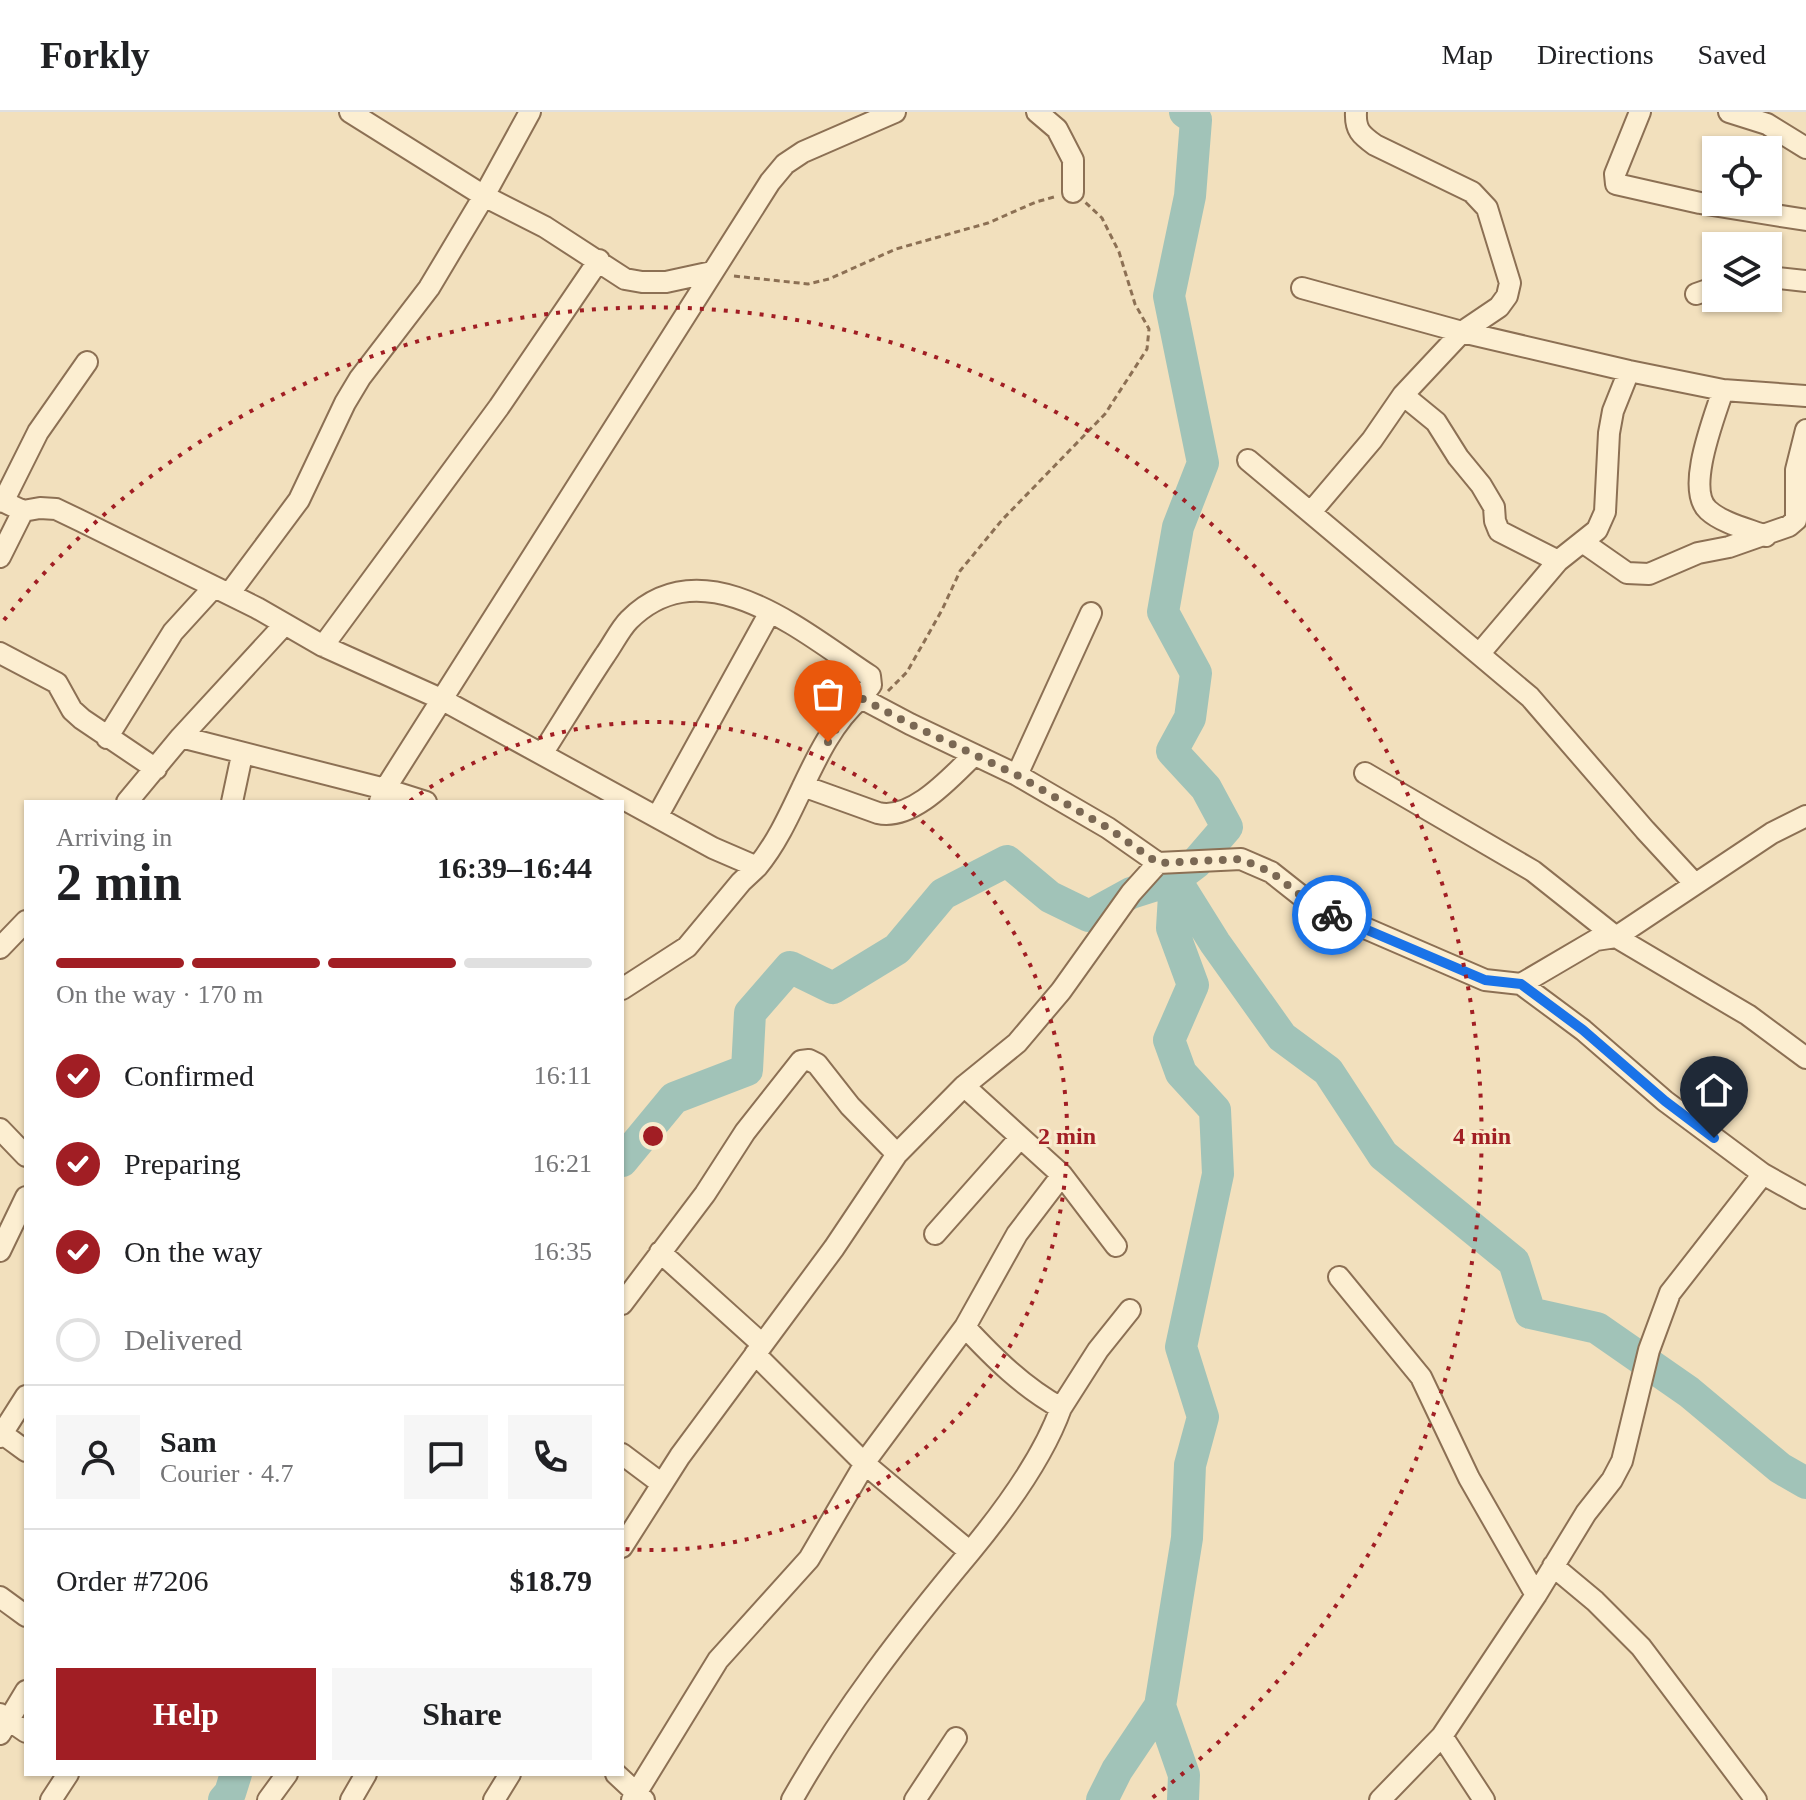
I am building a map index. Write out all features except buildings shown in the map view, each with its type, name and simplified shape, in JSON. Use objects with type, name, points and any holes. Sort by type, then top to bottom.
[{"type":"street","points":[[350,112],[484,196],[545,227],[625,279],[666,282],[712,272]]},
{"type":"street","points":[[107,738],[173,632],[222,590],[299,500],[345,403],[360,378],[429,288],[530,112]]},
{"type":"street","points":[[382,796],[770,182],[785,164],[803,152],[895,112]]},
{"type":"street","points":[[1037,112],[1057,129],[1073,160],[1073,192]]},
{"type":"street","points":[[1311,512],[1372,440],[1403,395],[1462,332],[1499,307],[1507,296],[1510,283],[1487,208],[1472,192],[1360,135],[1356,112]]},
{"type":"street","points":[[1640,112],[1615,174],[1616,184],[1700,203],[1806,220]]},
{"type":"street","points":[[1729,112],[1767,124],[1806,148]]},
{"type":"street","points":[[323,646],[490,419],[599,260]]},
{"type":"street","points":[[1782,278],[1806,281]]},
{"type":"street","points":[[1302,288],[1462,332],[1629,371],[1723,390],[1806,396]]},
{"type":"street","points":[[87,362],[38,432],[2,501],[23,511],[56,509],[222,590],[323,646],[441,699],[725,854],[757,867]]},
{"type":"street","points":[[1480,653],[1558,561],[1597,530],[1605,512],[1613,411],[1629,371]]},
{"type":"street","points":[[1723,390],[1702,460],[1699,480],[1702,503],[1709,512],[1766,536]]},
{"type":"street","points":[[1403,395],[1436,422],[1458,457],[1481,485],[1494,507],[1499,531],[1558,561]]},
{"type":"street","points":[[1584,543],[1616,567],[1633,575],[1649,574],[1698,553],[1766,536],[1801,520],[1796,470],[1806,430]]},
{"type":"street","points":[[1248,460],[1530,697],[1694,883]]},
{"type":"street","points":[[0,557],[23,511]]},
{"type":"street","points":[[542,754],[628,621],[654,600],[675,592],[700,591],[738,597],[770,612],[870,676],[868,701],[841,720],[768,854],[687,947],[624,988]]},
{"type":"street","points":[[657,817],[770,612]]},
{"type":"street","points":[[1017,775],[1091,613]]},
{"type":"street","points":[[129,800],[181,737],[284,625]]},
{"type":"street","points":[[0,653],[57,683],[72,710],[107,738],[156,769]]},
{"type":"street","points":[[868,701],[1017,775],[1108,828],[1158,863],[1241,859],[1271,872],[1314,906],[1485,980],[1521,984],[1583,1030],[1665,1101],[1763,1174],[1806,1198]]},
{"type":"street","points":[[181,737],[382,796],[411,800]]},
{"type":"street","points":[[232,800],[242,755]]},
{"type":"street","points":[[803,786],[878,813],[892,814],[938,790],[974,755]]},
{"type":"street","points":[[1365,773],[1533,871],[1616,937],[1748,1015],[1806,1058]]},
{"type":"street","points":[[1521,984],[1596,940],[1616,937],[1772,833],[1806,816]]},
{"type":"street","points":[[624,1544],[662,1484],[834,1248],[897,1154],[964,1086],[1017,1043],[1061,991],[1131,893],[1158,863]]},
{"type":"street","points":[[0,948],[24,923]]},
{"type":"street","points":[[624,1301],[705,1194],[745,1132],[801,1061],[809,1060],[817,1064],[850,1106],[897,1154]]},
{"type":"street","points":[[964,1086],[1062,1175],[1116,1246]]},
{"type":"street","points":[[0,1129],[24,1154]]},
{"type":"street","points":[[935,1234],[1020,1138]]},
{"type":"street","points":[[1380,1800],[1442,1736],[1536,1595],[1586,1513],[1612,1480],[1622,1461],[1649,1350],[1670,1293],[1763,1174]]},
{"type":"street","points":[[618,1776],[637,1798],[718,1660],[809,1559],[865,1464],[965,1327],[1017,1234],[1062,1175]]},
{"type":"street","points":[[0,1251],[24,1201]]},
{"type":"street","points":[[660,1252],[758,1349],[865,1464],[970,1552]]},
{"type":"street","points":[[1339,1277],[1421,1377],[1469,1478],[1536,1595]]},
{"type":"street","points":[[792,1800],[820,1750],[902,1633],[988,1530],[1048,1439],[1061,1408],[1098,1350],[1130,1310]]},
{"type":"street","points":[[965,1327],[1021,1382],[1061,1408]]},
{"type":"street","points":[[24,1399],[1,1434],[24,1450]]},
{"type":"street","points":[[624,1456],[662,1484]]},
{"type":"street","points":[[1553,1566],[1595,1601],[1641,1647],[1756,1800]]},
{"type":"street","points":[[0,1597],[24,1615]]},
{"type":"street","points":[[24,1694],[2,1723],[24,1731]]},
{"type":"street","points":[[1442,1736],[1484,1800]]},
{"type":"street","points":[[915,1800],[956,1738]]},
{"type":"street","points":[[51,1800],[67,1776]]},
{"type":"street","points":[[268,1800],[286,1776]]},
{"type":"street","points":[[351,1800],[365,1776]]},
{"type":"street","points":[[494,1800],[509,1776]]},
{"type":"path","points":[[712,272],[780,282],[819,282],[896,249],[988,223],[1036,202],[1073,192],[1102,218],[1119,252],[1135,304],[1149,329],[1147,349],[1105,414],[1002,520],[960,571],[907,672],[868,701]]},
{"type":"waterway","points":[[624,1159],[674,1098],[747,1070],[750,1013],[790,967],[833,988],[897,949],[943,894],[1007,861],[1050,897],[1089,916],[1131,893],[1175,879],[1196,863],[1227,827],[1206,788],[1172,751],[1190,718],[1196,673],[1163,612],[1178,527],[1203,463],[1169,296],[1190,196],[1196,120],[1185,112]]},
{"type":"waterway","points":[[1175,879],[1172,928],[1193,985],[1169,1040],[1181,1073],[1215,1110],[1218,1174],[1181,1347],[1203,1417],[1190,1465],[1187,1538],[1160,1706],[1184,1775],[1183,1800]]},
{"type":"waterway","points":[[1175,879],[1215,943],[1282,1037],[1328,1071],[1383,1155],[1514,1262],[1530,1313],[1597,1328],[1689,1392],[1780,1468],[1806,1483]]},
{"type":"waterway","points":[[1102,1800],[1117,1770],[1160,1706]]},
{"type":"waterway","points":[[224,1800],[230,1793],[235,1776]]},
{"type":"way so far","points":[[828,742],[848,709],[861,698],[1017,775],[1108,828],[1158,863],[1241,859],[1271,872],[1314,906],[1332,915]]},
{"type":"route","points":[[1332,915],[1485,980],[1521,984],[1583,1030],[1665,1101],[1714,1138]]}]
